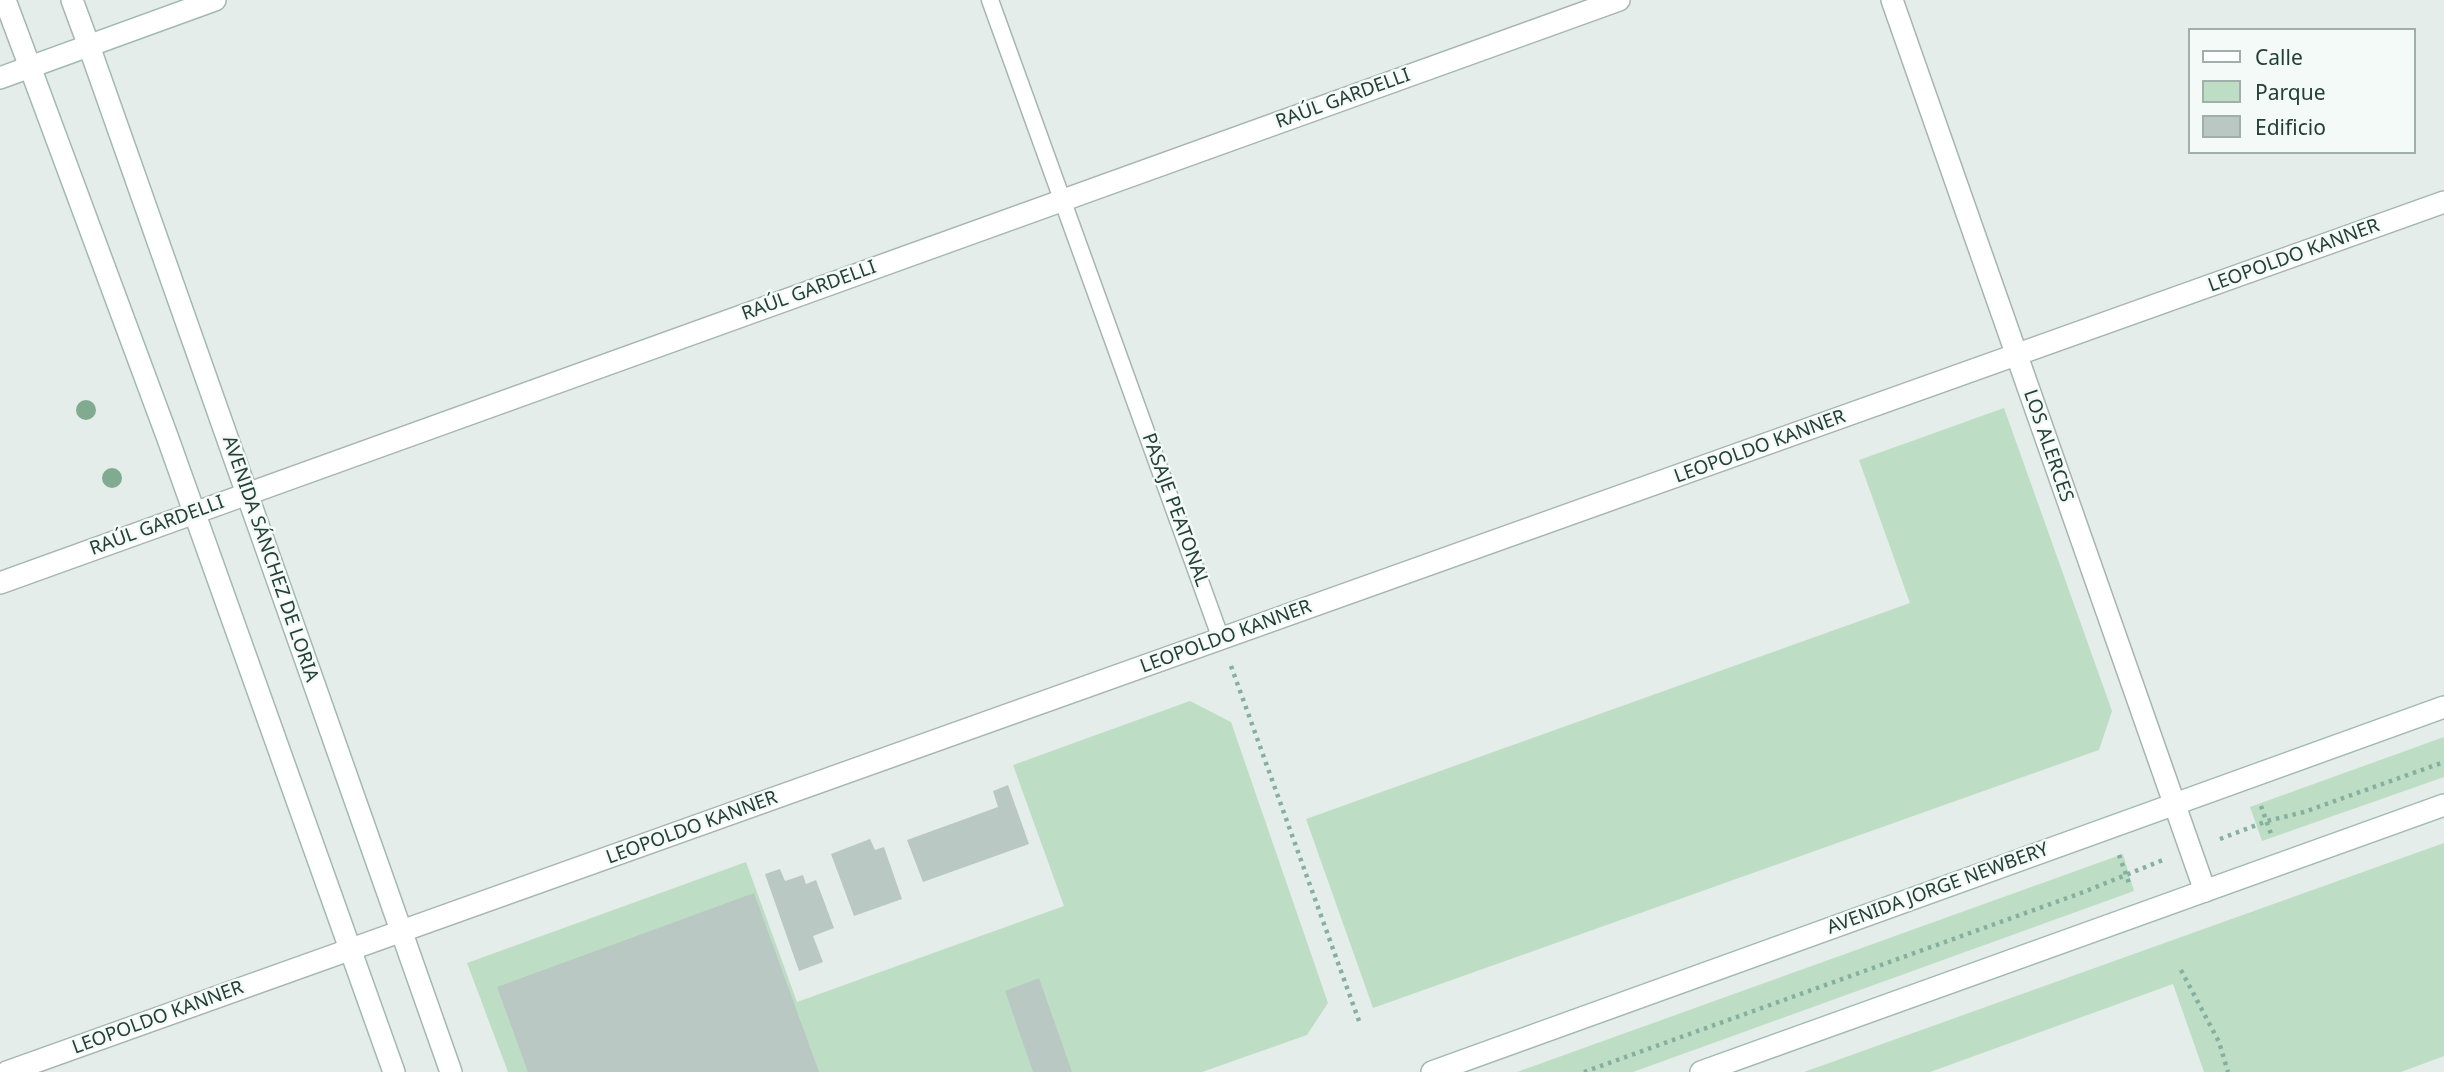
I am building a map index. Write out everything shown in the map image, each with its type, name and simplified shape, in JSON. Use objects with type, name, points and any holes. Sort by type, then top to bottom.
[{"type":"street","points":[[5,0],[194,512],[394,1072]]},
{"type":"street","name":"AVENIDA SÁNCHEZ DE LORIA","points":[[72,0],[451,1072]]},
{"type":"street","points":[[0,78],[215,0]]},
{"type":"street","name":"RAÚL GARDELLI","points":[[0,583],[1619,0]]},
{"type":"street","name":"LOS ALERCES","points":[[1892,0],[2205,891]]},
{"type":"street","name":"LEOPOLDO KANNER","points":[[7,1072],[2444,202]]},
{"type":"street","name":"AVENIDA JORGE NEWBERY","points":[[1432,1072],[2444,707]]},
{"type":"street","points":[[1701,1072],[2444,805]]},
{"type":"lane","name":"PASAJE PEATONAL","points":[[990,0],[1221,639]]},
{"type":"path","points":[[1221,639],[1359,1021]]},
{"type":"path","points":[[2267,821],[2304,812],[2444,762]]},
{"type":"path","points":[[2259,799],[2274,842]]},
{"type":"path","points":[[2118,850],[2133,894]]},
{"type":"path","points":[[1584,1072],[2081,893],[2126,874]]},
{"type":"path","points":[[2181,970],[2219,1042],[2228,1072]]},
{"type":"green space","points":[[2004,408],[2112,711],[2099,750],[1373,1008],[1306,819],[1910,603],[1859,460]]},
{"type":"green space","points":[[1190,701],[1231,722],[1328,1003],[1307,1035],[1202,1072],[508,1072],[467,963],[746,862],[797,1002],[1064,906],[1013,765]]},
{"type":"green space","points":[[2444,737],[2444,777],[2262,841],[2250,807]]},
{"type":"green space","points":[[2444,843],[2444,1056],[2401,1072],[2204,1072],[2173,984],[1930,1072],[1804,1072]]},
{"type":"green space","points":[[2123,854],[2134,891],[1633,1072],[1517,1072]]},
{"type":"building","points":[[1008,785],[1029,844],[923,882],[907,840],[998,807],[993,791]]},
{"type":"building","points":[[870,839],[875,850],[884,847],[902,899],[854,916],[831,854]]},
{"type":"building","points":[[780,869],[785,881],[803,875],[806,884],[816,880],[834,928],[813,936],[823,962],[799,971],[765,874]]},
{"type":"building","points":[[754,893],[819,1072],[528,1072],[497,987]]},
{"type":"building","points":[[1039,978],[1072,1072],[1033,1072],[1005,991]]}]
